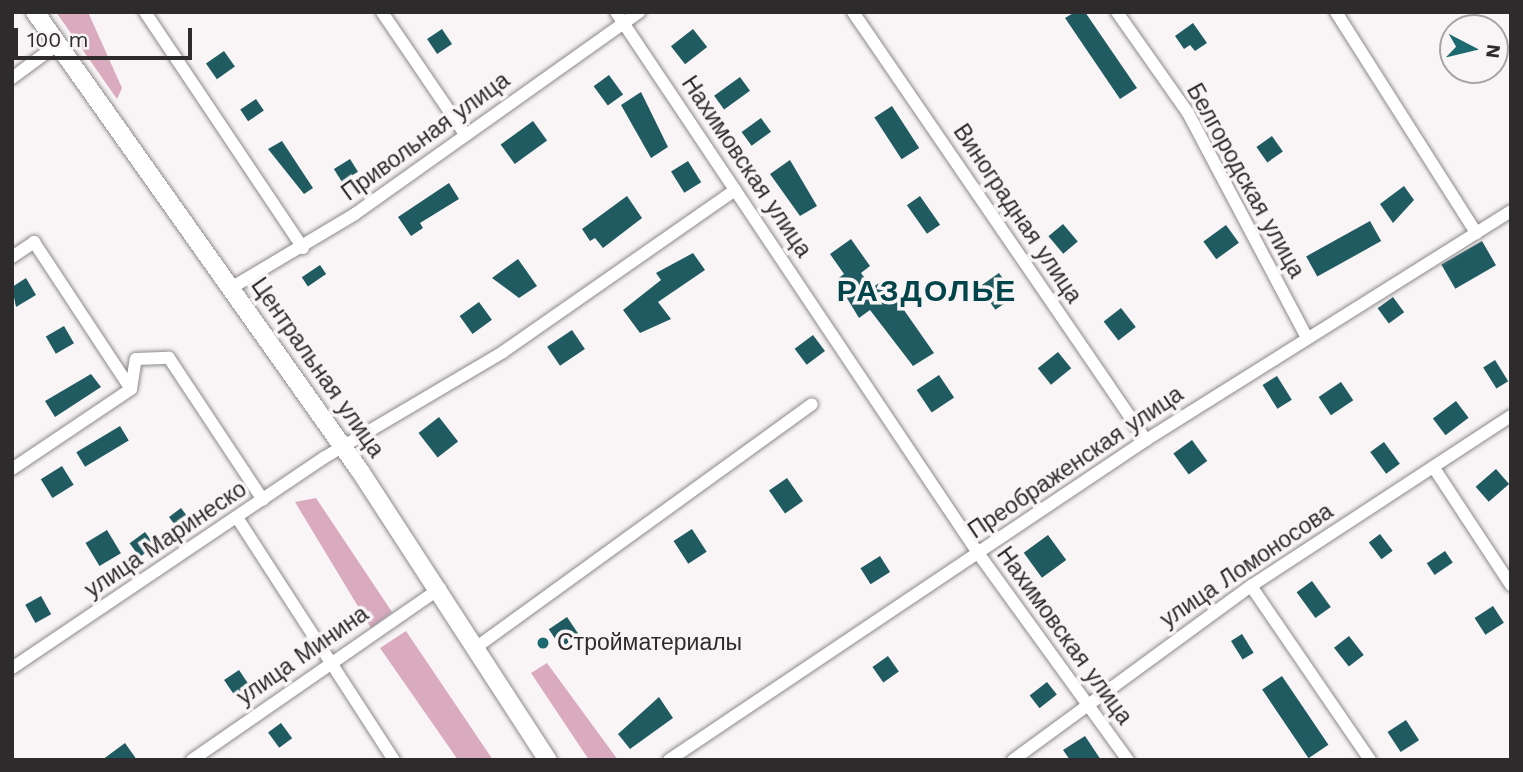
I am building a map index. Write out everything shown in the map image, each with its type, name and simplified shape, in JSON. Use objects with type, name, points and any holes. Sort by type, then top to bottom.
[{"type":"main road","name":"Центральная улица","points":[[35,12],[440,589],[548,760]]},
{"type":"street","points":[[145,12],[303,248]]},
{"type":"street","points":[[382,12],[465,134]]},
{"type":"street","name":"Привольная улица","points":[[231,288],[303,248],[465,134],[620,18],[639,12]]},
{"type":"street","name":"Виноградная улица","points":[[853,12],[1146,440]]},
{"type":"street","name":"Белгородская улица","points":[[1117,12],[1188,113],[1307,338]]},
{"type":"street","points":[[1336,12],[1476,233]]},
{"type":"street","name":"Нахимовская улица","points":[[620,18],[978,553],[1128,760]]},
{"type":"street","points":[[12,78],[58,44]]},
{"type":"street","points":[[342,448],[503,352],[735,190]]},
{"type":"street","name":"Преображенская улица","points":[[669,760],[1146,440],[1511,211]]},
{"type":"street","points":[[12,257],[34,242],[131,389]]},
{"type":"street","points":[[12,469],[131,389],[136,359],[169,358],[263,500]]},
{"type":"street","points":[[478,646],[812,404]]},
{"type":"street","name":"улица Ломоносова","points":[[1013,760],[1087,703],[1251,586],[1511,416]]},
{"type":"street","name":"улица Маринеско","points":[[12,668],[342,448]]},
{"type":"street","points":[[1434,468],[1511,585]]},
{"type":"street","points":[[238,519],[394,760]]},
{"type":"street","points":[[1251,586],[1370,760]]},
{"type":"street","name":"улица Минина","points":[[192,760],[440,589]]},
{"type":"shaded area","points":[[56,12],[88,12],[122,88],[117,99]]},
{"type":"shaded area","points":[[316,498],[392,612],[371,628],[295,502]]},
{"type":"shaded area","points":[[406,631],[493,760],[458,760],[380,648]]},
{"type":"shaded area","points":[[547,663],[618,760],[589,760],[531,673]]},
{"type":"building","points":[[1075,12],[1085,12],[1137,88],[1120,99],[1065,18]]},
{"type":"building","points":[[1193,23],[1207,43],[1195,51],[1190,45],[1184,49],[1175,36]]},
{"type":"building","points":[[442,29],[452,44],[437,54],[427,39]]},
{"type":"building","points":[[693,29],[707,47],[685,64],[671,46]]},
{"type":"building","points":[[224,51],[235,67],[217,79],[206,64]]},
{"type":"building","points":[[609,75],[623,94],[608,106],[594,86]]},
{"type":"building","points":[[740,77],[750,91],[724,110],[714,96]]},
{"type":"building","points":[[641,92],[668,147],[651,158],[621,105]]},
{"type":"building","points":[[256,99],[264,111],[248,121],[240,110]]},
{"type":"building","points":[[892,106],[919,148],[902,159],[874,117]]},
{"type":"building","points":[[761,118],[771,132],[752,146],[742,132]]},
{"type":"building","points":[[533,121],[547,140],[515,164],[501,145]]},
{"type":"building","points":[[1272,136],[1283,152],[1267,162],[1256,147]]},
{"type":"building","points":[[282,141],[313,188],[304,194],[268,149]]},
{"type":"building","points":[[350,159],[358,172],[342,182],[334,169]]},
{"type":"building","points":[[790,160],[817,206],[800,216],[770,174]]},
{"type":"building","points":[[688,161],[701,182],[684,193],[671,172]]},
{"type":"building","points":[[449,183],[459,199],[420,223],[423,228],[411,236],[398,217]]},
{"type":"building","points":[[1404,186],[1414,200],[1393,223],[1380,204]]},
{"type":"building","points":[[627,196],[642,218],[603,248],[595,238],[590,241],[582,229]]},
{"type":"building","points":[[920,196],[940,225],[927,234],[907,205]]},
{"type":"building","points":[[1370,221],[1381,241],[1317,277],[1306,256]]},
{"type":"building","points":[[1063,224],[1078,242],[1063,254],[1048,236]]},
{"type":"building","points":[[1226,225],[1239,243],[1216,259],[1203,241]]},
{"type":"building","points":[[851,239],[870,266],[861,273],[872,288],[883,280],[934,353],[913,366],[870,310],[859,318],[836,280],[844,274],[830,254]]},
{"type":"building","points":[[1482,241],[1496,265],[1455,289],[1441,264]]},
{"type":"building","points":[[693,253],[705,270],[658,302],[671,319],[640,333],[623,310],[661,280],[656,273]]},
{"type":"building","points":[[518,259],[537,286],[519,298],[492,278]]},
{"type":"building","points":[[320,265],[326,274],[308,286],[302,277]]},
{"type":"building","points":[[999,273],[1015,296],[995,310],[979,287]]},
{"type":"building","points":[[26,278],[36,295],[16,307],[12,287]]},
{"type":"building","points":[[1393,297],[1404,312],[1389,324],[1378,308]]},
{"type":"building","points":[[479,302],[492,320],[473,334],[460,316]]},
{"type":"building","points":[[1121,308],[1136,327],[1118,340],[1104,322]]},
{"type":"building","points":[[64,326],[74,343],[56,354],[46,336]]},
{"type":"building","points":[[572,330],[585,349],[560,366],[547,347]]},
{"type":"building","points":[[813,335],[825,351],[807,365],[795,349]]},
{"type":"building","points":[[1058,352],[1071,368],[1051,385],[1038,368]]},
{"type":"building","points":[[1495,360],[1508,381],[1496,389],[1483,367]]},
{"type":"building","points":[[91,374],[101,387],[55,417],[45,401]]},
{"type":"building","points":[[939,375],[954,397],[932,412],[917,390]]},
{"type":"building","points":[[1277,376],[1292,400],[1277,409],[1263,385]]},
{"type":"building","points":[[1341,382],[1353,400],[1331,415],[1319,397]]},
{"type":"building","points":[[1456,401],[1469,418],[1445,435],[1433,418]]},
{"type":"building","points":[[439,417],[458,441],[438,457],[419,433]]},
{"type":"building","points":[[120,426],[129,441],[85,467],[76,452]]},
{"type":"building","points":[[1192,440],[1207,461],[1189,475],[1173,454]]},
{"type":"building","points":[[1384,442],[1400,464],[1386,474],[1370,452]]},
{"type":"building","points":[[62,466],[74,485],[52,498],[41,479]]},
{"type":"building","points":[[1496,469],[1509,484],[1489,502],[1476,487]]},
{"type":"building","points":[[787,478],[803,501],[785,514],[769,491]]},
{"type":"building","points":[[181,508],[193,524],[181,533],[169,517]]},
{"type":"building","points":[[692,529],[707,552],[688,564],[674,541]]},
{"type":"building","points":[[107,530],[121,553],[99,566],[86,543]]},
{"type":"building","points":[[145,532],[155,546],[140,557],[130,543]]},
{"type":"building","points":[[1380,534],[1393,551],[1381,559],[1369,542]]},
{"type":"building","points":[[1048,535],[1066,560],[1042,578],[1024,553]]},
{"type":"building","points":[[1445,551],[1453,563],[1435,575],[1427,563]]},
{"type":"building","points":[[880,556],[890,572],[871,584],[860,568]]},
{"type":"building","points":[[1312,581],[1331,607],[1315,618],[1297,592]]},
{"type":"building","points":[[41,596],[51,614],[35,623],[25,605]]},
{"type":"building","points":[[1493,606],[1504,623],[1485,635],[1475,618]]},
{"type":"building","points":[[567,617],[579,635],[561,648],[549,629]]},
{"type":"building","points":[[1242,634],[1254,653],[1243,660],[1231,641]]},
{"type":"building","points":[[1349,636],[1364,655],[1349,667],[1334,648]]},
{"type":"building","points":[[888,656],[899,672],[883,682],[872,667]]},
{"type":"building","points":[[239,670],[251,688],[236,698],[224,680]]},
{"type":"building","points":[[1282,676],[1328,745],[1309,758],[1262,689]]},
{"type":"building","points":[[1047,682],[1057,695],[1040,708],[1030,696]]},
{"type":"building","points":[[659,697],[673,718],[630,749],[618,734]]},
{"type":"building","points":[[1406,720],[1419,740],[1401,752],[1388,732]]},
{"type":"building","points":[[281,723],[292,738],[279,748],[268,732]]},
{"type":"building","points":[[1085,736],[1101,760],[1070,760],[1063,750]]},
{"type":"building","points":[[125,743],[137,760],[102,760]]},
{"type":"place","name":"Стройматериалы","points":[[543,643]]},
{"type":"district","name":"РАЗДОЛЬЕ","points":[[927,291]]}]
